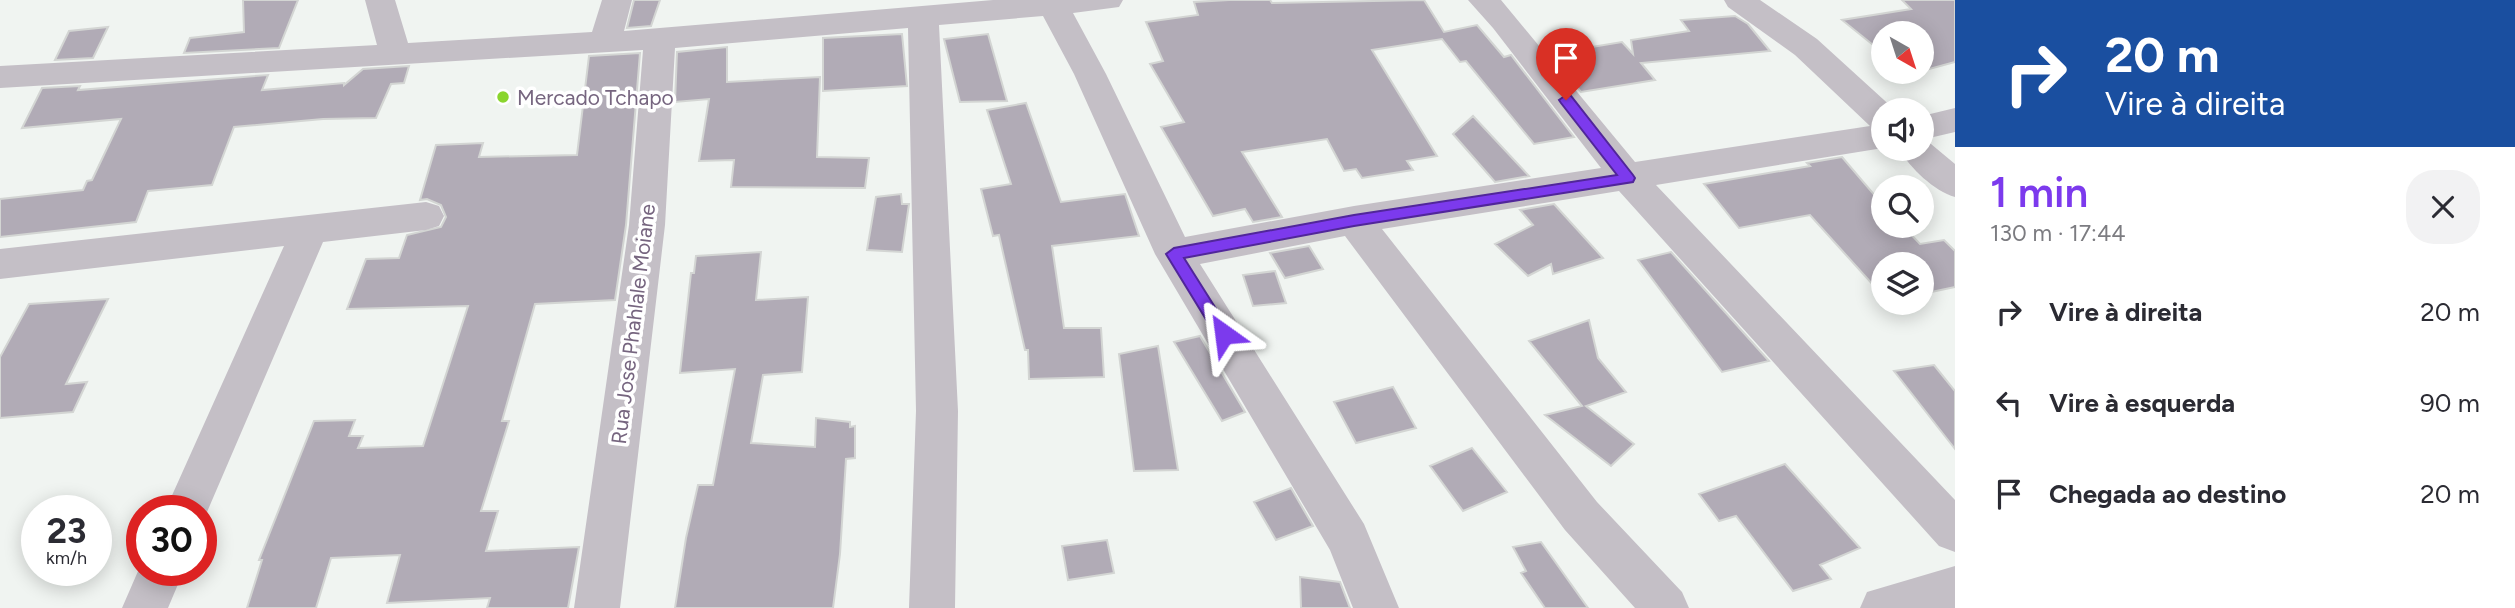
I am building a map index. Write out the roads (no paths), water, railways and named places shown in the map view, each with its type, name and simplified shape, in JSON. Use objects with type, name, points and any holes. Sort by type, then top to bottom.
[{"type":"street","points":[[380,0],[395,54]]},
{"type":"street","points":[[605,42],[617,0]]},
{"type":"street","points":[[0,77],[660,39],[923,17],[988,5],[1053,5],[1108,0]]},
{"type":"street","points":[[1483,0],[1504,21],[1628,178],[1955,531]]},
{"type":"street","points":[[1739,0],[1806,47],[1871,107]]},
{"type":"street","points":[[1053,5],[1090,74],[1174,254],[1348,539],[1376,608]]},
{"type":"street","points":[[923,17],[937,411],[932,608]]},
{"type":"street","name":"Rua Jose Phahlale Moiane","points":[[597,608],[647,225],[660,39]]},
{"type":"street","points":[[1934,125],[1955,120]]},
{"type":"street","points":[[1174,254],[1354,220],[1871,138]]},
{"type":"street","points":[[1929,161],[1955,184]]},
{"type":"street","points":[[0,264],[426,216]]},
{"type":"street","points":[[1354,220],[1581,516],[1666,608]]},
{"type":"street","points":[[194,495],[310,229]]},
{"type":"street","points":[[145,608],[154,586]]},
{"type":"street","points":[[1883,608],[1955,588]]},
{"type":"place","name":"Mercado Tchapo","points":[[503,97]]}]
